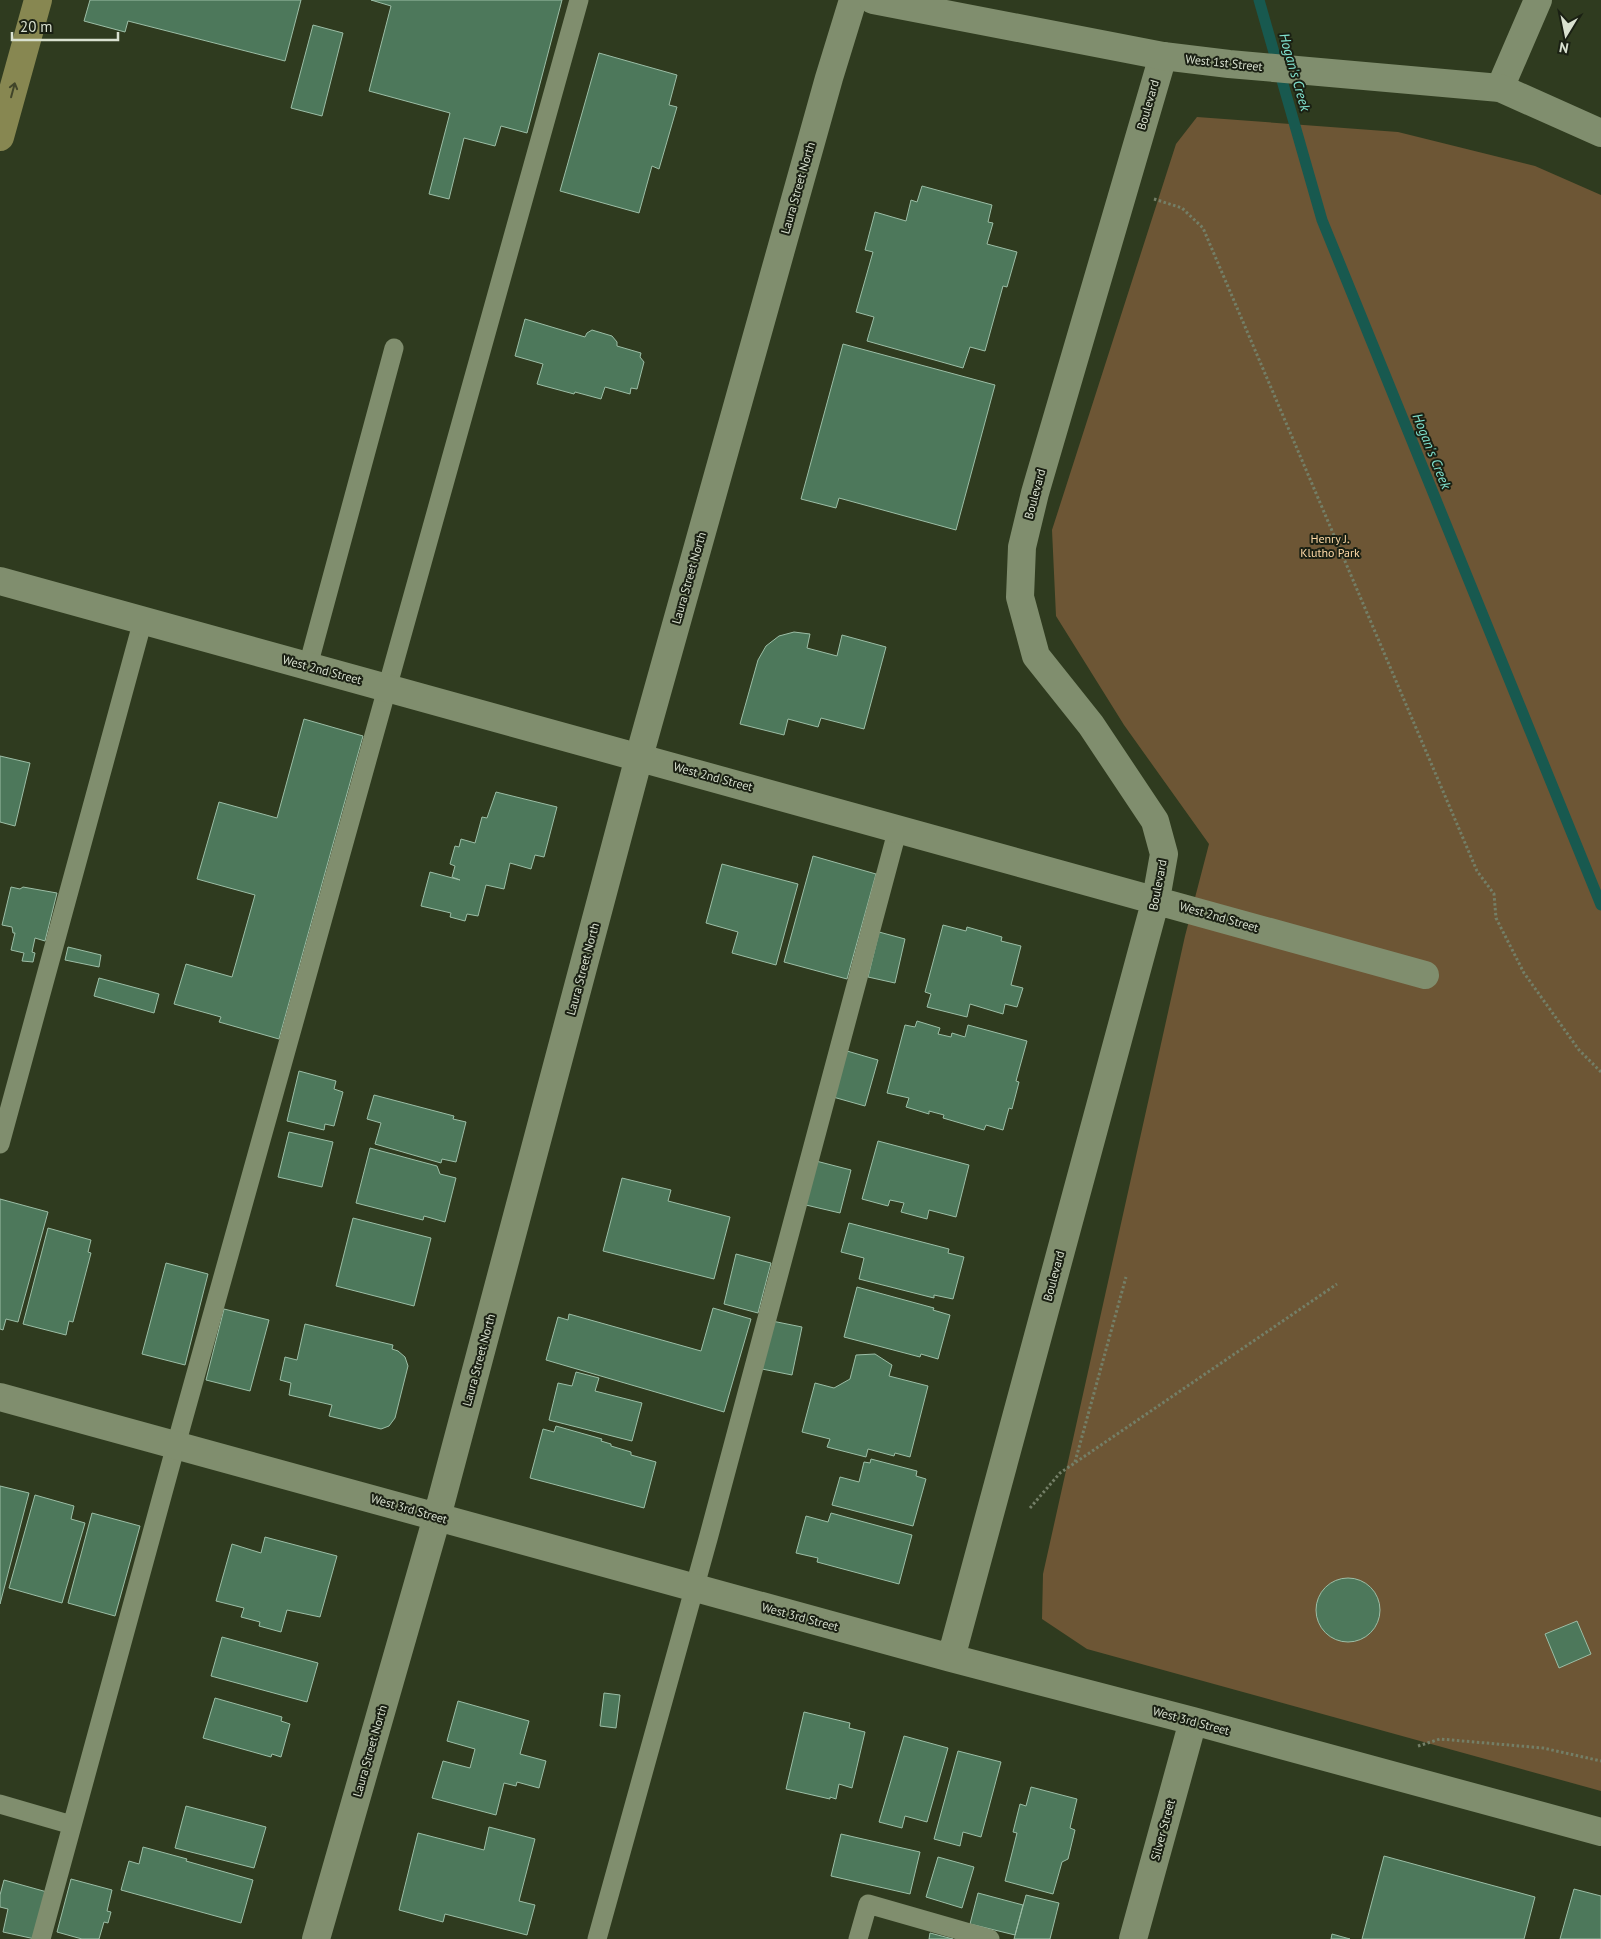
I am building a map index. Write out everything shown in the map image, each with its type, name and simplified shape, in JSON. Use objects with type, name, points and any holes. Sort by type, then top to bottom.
[{"type":"main road","points":[[0,137],[38,0]]},
{"type":"street","name":"Laura Street North","points":[[316,1939],[437,1517],[639,758],[852,0]]},
{"type":"street","name":"West 1st Street","points":[[873,0],[1162,56],[1229,64],[1500,88],[1601,133]]},
{"type":"street","points":[[1500,88],[1538,0]]},
{"type":"street","name":"Boulevard","points":[[951,1658],[1156,899],[1164,854],[1155,821],[1091,725],[1036,656],[1020,597],[1022,547],[1034,493],[1162,56]]},
{"type":"street","name":"West 2nd Street","points":[[0,580],[1425,975]]},
{"type":"street","name":"West 3rd Street","points":[[0,1397],[951,1658],[1193,1721],[1601,1832]]},
{"type":"street","name":"Silver Street","points":[[1133,1939],[1193,1721]]},
{"type":"lane","points":[[41,1939],[176,1445],[579,0]]},
{"type":"lane","points":[[308,666],[394,348]]},
{"type":"lane","points":[[0,1144],[143,620]]},
{"type":"lane","points":[[597,1939],[695,1588],[898,828]]},
{"type":"lane","points":[[0,1804],[72,1825]]},
{"type":"lane","points":[[858,1939],[868,1904],[990,1939]]},
{"type":"path","points":[[1154,199],[1182,208],[1203,228],[1473,862],[1477,871],[1494,894],[1496,918],[1524,973],[1579,1050],[1601,1072]]},
{"type":"path","points":[[1075,1462],[1126,1278]]},
{"type":"path","points":[[1030,1508],[1060,1473],[1075,1462],[1337,1284]]},
{"type":"path","points":[[1418,1746],[1440,1739],[1543,1748],[1601,1761]]},
{"type":"green space","name":"Henry J. Klutho Park","points":[[1197,117],[1398,132],[1535,166],[1601,195],[1601,1791],[1087,1649],[1042,1619],[1043,1574],[1185,936],[1209,844],[1124,725],[1056,616],[1052,530],[1176,144]]},
{"type":"building","points":[[90,0],[301,0],[285,61],[128,21],[125,32],[84,21]]},
{"type":"building","points":[[371,0],[562,0],[527,133],[501,126],[495,146],[464,138],[449,199],[429,194],[450,113],[369,91],[391,6]]},
{"type":"building","points":[[313,25],[343,33],[322,116],[291,108]]},
{"type":"building","points":[[599,53],[677,75],[669,105],[677,107],[659,169],[652,166],[639,213],[560,191]]},
{"type":"building","points":[[922,186],[992,205],[988,222],[993,223],[987,244],[1017,252],[1007,287],[1003,286],[985,351],[970,347],[963,368],[867,341],[874,317],[856,312],[873,252],[865,250],[875,212],[906,221],[911,200],[917,202]]},
{"type":"building","points":[[525,319],[585,337],[592,330],[612,336],[617,342],[617,346],[641,353],[640,357],[644,362],[637,389],[631,388],[630,394],[605,387],[601,399],[537,384],[543,364],[515,356]]},
{"type":"building","points":[[843,344],[995,385],[956,530],[839,498],[836,508],[801,499]]},
{"type":"building","points":[[794,632],[810,634],[807,648],[837,656],[842,635],[886,647],[864,729],[821,718],[818,727],[788,719],[784,735],[740,724],[758,660],[766,646],[779,636]]},
{"type":"building","points":[[304,719],[363,736],[279,1039],[219,1022],[221,1017],[174,1004],[186,964],[232,977],[255,895],[197,879],[219,802],[277,818]]},
{"type":"building","points":[[0,756],[30,763],[15,826],[0,822]]},
{"type":"building","points":[[496,792],[557,807],[544,857],[535,855],[531,869],[510,863],[504,889],[486,885],[478,916],[467,914],[465,921],[450,917],[451,913],[421,906],[430,872],[460,880],[452,877],[455,866],[450,864],[455,846],[459,847],[461,839],[475,843],[482,817],[487,818]]},
{"type":"building","points":[[813,856],[876,874],[847,979],[784,962]]},
{"type":"building","points":[[722,864],[798,884],[776,965],[732,953],[738,932],[706,923]]},
{"type":"building","points":[[11,887],[20,889],[23,887],[57,893],[45,941],[35,938],[32,952],[35,953],[33,962],[22,961],[24,953],[11,950],[15,933],[13,933],[12,927],[2,925]]},
{"type":"building","points":[[943,925],[966,931],[967,927],[1002,937],[1001,941],[1021,946],[1011,985],[1023,988],[1017,1007],[1005,1004],[1003,1014],[970,1004],[967,1017],[927,1007],[931,994],[925,992]]},
{"type":"building","points":[[879,932],[905,939],[895,983],[868,977]]},
{"type":"building","points":[[68,947],[101,955],[99,967],[65,960]]},
{"type":"building","points":[[99,978],[159,994],[154,1013],[94,996]]},
{"type":"building","points":[[917,1021],[940,1028],[938,1034],[951,1037],[952,1033],[965,1037],[968,1025],[1027,1041],[1016,1081],[1019,1082],[1012,1109],[1009,1108],[1003,1130],[986,1125],[984,1130],[943,1118],[944,1115],[929,1111],[929,1114],[906,1107],[909,1098],[887,1093],[905,1025],[915,1027]]},
{"type":"building","points":[[847,1051],[878,1060],[865,1106],[833,1097]]},
{"type":"building","points":[[299,1071],[336,1081],[334,1089],[343,1092],[334,1126],[325,1124],[324,1130],[287,1121]]},
{"type":"building","points":[[374,1095],[454,1116],[453,1119],[466,1122],[456,1162],[442,1159],[441,1163],[375,1144],[381,1123],[367,1119]]},
{"type":"building","points":[[289,1132],[333,1142],[322,1187],[278,1177]]},
{"type":"building","points":[[878,1141],[969,1165],[956,1217],[929,1210],[927,1219],[901,1212],[904,1203],[890,1200],[888,1206],[862,1199]]},
{"type":"building","points":[[370,1148],[437,1166],[440,1174],[456,1178],[445,1222],[424,1216],[423,1220],[356,1203]]},
{"type":"building","points":[[816,1161],[851,1170],[840,1213],[806,1205]]},
{"type":"building","points":[[622,1178],[671,1190],[668,1201],[730,1217],[714,1279],[603,1251]]},
{"type":"building","points":[[0,1199],[48,1212],[18,1322],[6,1319],[3,1330],[0,1329]]},
{"type":"building","points":[[353,1218],[431,1238],[414,1306],[336,1286]]},
{"type":"building","points":[[849,1223],[949,1249],[948,1253],[964,1257],[953,1299],[934,1295],[934,1298],[859,1279],[864,1258],[841,1252]]},
{"type":"building","points":[[48,1228],[91,1240],[88,1252],[91,1253],[73,1322],[69,1321],[66,1335],[23,1324]]},
{"type":"building","points":[[736,1254],[771,1263],[758,1313],[724,1304]]},
{"type":"building","points":[[166,1263],[208,1274],[185,1365],[142,1354]]},
{"type":"building","points":[[857,1287],[934,1308],[933,1310],[950,1315],[938,1359],[921,1354],[920,1357],[844,1337]]},
{"type":"building","points":[[713,1308],[751,1319],[724,1412],[546,1360],[558,1317],[568,1320],[569,1314],[701,1351]]},
{"type":"building","points":[[224,1309],[269,1320],[250,1391],[206,1380]]},
{"type":"building","points":[[772,1321],[802,1327],[792,1375],[762,1369]]},
{"type":"building","points":[[305,1324],[393,1345],[392,1349],[405,1357],[408,1366],[395,1418],[389,1426],[381,1429],[329,1416],[332,1405],[289,1395],[291,1383],[280,1380],[285,1357],[297,1360]]},
{"type":"building","points":[[875,1354],[892,1365],[889,1376],[928,1386],[910,1457],[895,1453],[894,1456],[868,1449],[866,1457],[827,1447],[830,1439],[802,1432],[815,1383],[834,1388],[850,1379],[856,1355]]},
{"type":"building","points":[[576,1372],[599,1378],[595,1391],[642,1403],[632,1441],[549,1420],[558,1383],[572,1386]]},
{"type":"building","points":[[556,1426],[602,1439],[601,1441],[611,1444],[611,1446],[631,1452],[631,1455],[656,1462],[644,1508],[530,1478],[543,1429],[554,1432]]},
{"type":"building","points":[[871,1459],[917,1471],[916,1476],[926,1479],[913,1526],[832,1505],[840,1477],[859,1482],[864,1462],[870,1463]]},
{"type":"building","points":[[0,1486],[29,1493],[0,1604]]},
{"type":"building","points":[[35,1495],[74,1506],[71,1519],[85,1523],[62,1603],[9,1588]]},
{"type":"building","points":[[92,1513],[140,1526],[115,1616],[68,1603]]},
{"type":"building","points":[[831,1513],[912,1535],[899,1584],[817,1562],[818,1558],[796,1553],[806,1516],[828,1522]]},
{"type":"building","points":[[265,1537],[337,1556],[320,1617],[287,1610],[281,1632],[259,1626],[260,1622],[241,1617],[244,1608],[216,1601],[232,1544],[261,1553]]},
{"type":"building","points":[[1348,1578],[1366,1583],[1371,1587],[1375,1592],[1380,1610],[1375,1628],[1371,1633],[1366,1637],[1348,1642],[1330,1637],[1325,1633],[1321,1628],[1316,1610],[1321,1592],[1325,1587],[1330,1583]]},
{"type":"building","points":[[1577,1621],[1591,1654],[1559,1668],[1545,1634]]},
{"type":"building","points":[[222,1637],[318,1663],[307,1702],[211,1676]]},
{"type":"building","points":[[604,1693],[620,1695],[616,1728],[600,1726]]},
{"type":"building","points":[[215,1698],[282,1717],[281,1721],[290,1724],[281,1757],[272,1754],[271,1757],[203,1738]]},
{"type":"building","points":[[458,1701],[529,1721],[520,1754],[546,1761],[539,1788],[517,1782],[516,1786],[504,1783],[496,1815],[432,1798],[443,1761],[470,1768],[475,1749],[447,1741]]},
{"type":"building","points":[[804,1712],[850,1723],[849,1728],[865,1732],[852,1788],[839,1784],[836,1799],[786,1789]]},
{"type":"building","points":[[904,1736],[948,1748],[927,1822],[905,1816],[902,1828],[879,1822]]},
{"type":"building","points":[[958,1751],[1001,1762],[981,1837],[963,1832],[960,1846],[934,1839]]},
{"type":"building","points":[[1031,1787],[1077,1799],[1070,1828],[1075,1830],[1068,1859],[1062,1862],[1053,1894],[1005,1881],[1017,1833],[1013,1832],[1020,1804],[1026,1806]]},
{"type":"building","points":[[186,1806],[266,1827],[254,1868],[175,1848]]},
{"type":"building","points":[[489,1827],[535,1839],[519,1901],[535,1905],[527,1935],[445,1914],[443,1922],[399,1910],[418,1833],[484,1850]]},
{"type":"building","points":[[841,1834],[920,1852],[910,1894],[831,1876]]},
{"type":"building","points":[[143,1847],[253,1880],[241,1923],[121,1890],[129,1861],[139,1864]]},
{"type":"building","points":[[1384,1856],[1535,1897],[1524,1939],[1362,1939]]},
{"type":"building","points":[[938,1857],[974,1867],[962,1908],[926,1897]]},
{"type":"building","points":[[71,1879],[112,1890],[107,1911],[111,1912],[108,1923],[104,1922],[99,1939],[82,1939],[57,1932]]},
{"type":"building","points":[[4,1880],[47,1892],[35,1939],[3,1932],[8,1909],[0,1907],[0,1895]]},
{"type":"building","points":[[1574,1889],[1601,1896],[1601,1939],[1560,1939]]},
{"type":"building","points":[[978,1893],[1023,1905],[1015,1935],[970,1924]]},
{"type":"building","points":[[1026,1895],[1059,1903],[1050,1939],[1014,1939]]},
{"type":"building","points":[[930,1933],[953,1939],[929,1939]]},
{"type":"building","points":[[1332,1934],[1350,1939],[1331,1939]]},
{"type":"waterway","name":"Hogan's Creek","points":[[1259,0],[1322,220],[1601,905]]}]
